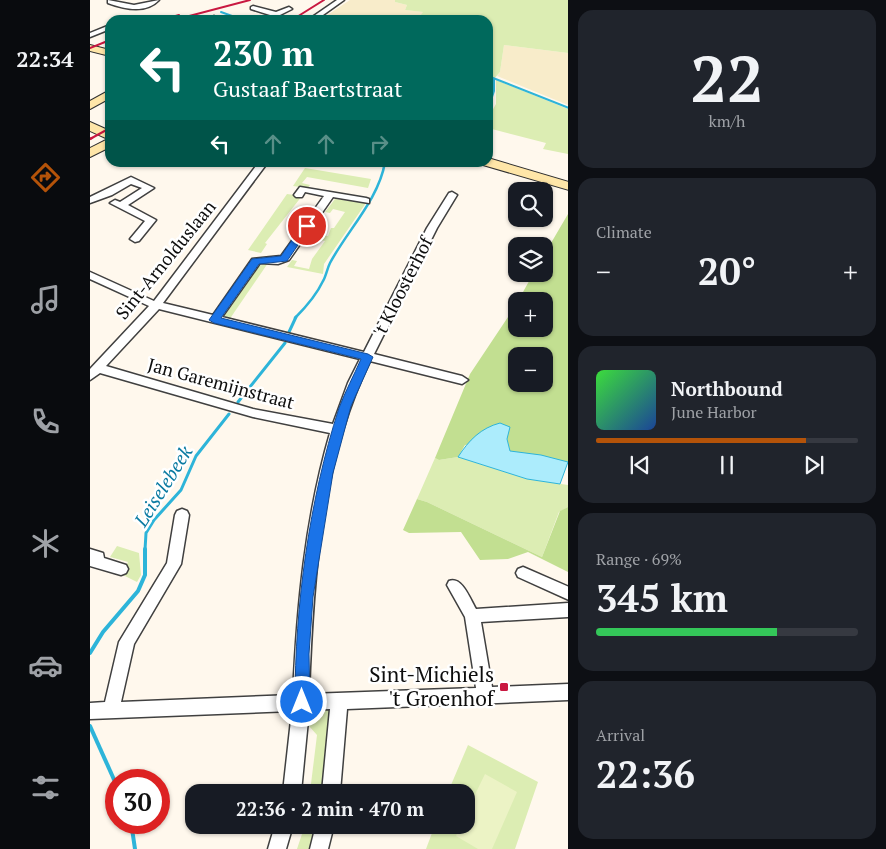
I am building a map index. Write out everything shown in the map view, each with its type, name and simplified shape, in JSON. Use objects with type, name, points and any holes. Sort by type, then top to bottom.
[{"type":"main road","points":[[90,48],[105,52]]},
{"type":"main road","points":[[90,106],[105,97]]},
{"type":"main road","points":[[90,126],[105,134]]},
{"type":"main road","points":[[90,153],[105,145]]},
{"type":"main road","points":[[493,164],[568,186]]},
{"type":"street","points":[[111,0],[110,2],[122,7],[149,6],[156,0]]},
{"type":"street","points":[[319,15],[341,0]]},
{"type":"street","points":[[253,8],[276,14],[289,9]]},
{"type":"street","points":[[90,34],[105,29]]},
{"type":"street","name":"Sint-Arnolduslaan","points":[[94,372],[156,305],[260,167]]},
{"type":"street","points":[[90,200],[131,180],[149,188],[120,206]]},
{"type":"street","points":[[299,195],[303,189],[329,196],[366,201]]},
{"type":"street","points":[[90,192],[151,220],[135,239]]},
{"type":"street","name":"'t Kloosterhof","points":[[294,784],[297,767],[302,702],[302,654],[306,597],[327,473],[338,430],[354,383],[452,195]]},
{"type":"street","points":[[214,320],[256,261],[265,259],[278,261],[285,258],[329,196]]},
{"type":"street","points":[[90,275],[145,302],[462,380]]},
{"type":"street","name":"Jan Garemijnstraat","points":[[94,372],[253,413],[338,430]]},
{"type":"street","points":[[111,710],[127,642],[174,564],[182,515]]},
{"type":"street","points":[[90,555],[98,557],[95,562],[121,569]]},
{"type":"street","points":[[523,573],[568,594]]},
{"type":"street","points":[[454,585],[472,616],[485,695]]},
{"type":"street","points":[[472,616],[568,610]]},
{"type":"street","points":[[90,711],[568,692]]},
{"type":"street","points":[[332,784],[339,701]]},
{"type":"street","points":[[277,849],[281,834]]},
{"type":"street","points":[[319,849],[323,834]]},
{"type":"shaded area","points":[[350,0],[395,0],[395,2],[407,5],[405,10],[424,12],[421,15],[328,15]]},
{"type":"shaded area","points":[[504,45],[568,53],[568,105],[497,76],[500,72]]},
{"type":"green space","points":[[395,0],[568,0],[568,53],[504,45],[500,72],[494,79],[493,94],[493,15],[421,15],[423,12],[405,10],[407,5],[395,2]]},
{"type":"green space","points":[[496,80],[568,109],[568,154],[543,149],[546,143],[493,129],[493,109],[496,104]]},
{"type":"green space","points":[[305,168],[371,179],[368,188],[307,177],[302,183],[310,185],[308,188],[293,186]]},
{"type":"green space","points":[[287,194],[302,196],[265,243],[267,244],[261,253],[248,250]]},
{"type":"green space","points":[[335,199],[366,203],[324,264],[323,274],[287,267],[292,260],[297,261],[294,266],[309,269],[312,259],[325,241],[311,238],[308,243],[303,242],[312,228],[317,229],[314,234],[328,236],[331,228],[334,228],[345,212],[333,209],[330,213],[325,212]]},
{"type":"green space","points":[[568,214],[568,462],[510,451],[507,439],[465,445],[458,457],[439,460],[435,458],[470,374],[508,317],[508,337],[553,337],[553,292],[523,292],[529,282],[553,282],[553,240]]},
{"type":"green space","points":[[268,263],[229,320],[223,318],[259,266]]},
{"type":"green space","points":[[458,457],[527,479],[568,485],[568,507],[559,512],[542,557],[417,499],[435,458],[439,460]]},
{"type":"green space","points":[[417,499],[542,557],[560,511],[568,507],[568,572],[528,552],[508,559],[480,560],[461,532],[409,533],[403,530]]},
{"type":"green space","points":[[117,546],[139,553],[141,575],[137,582],[121,574],[128,562],[110,557]]},
{"type":"green space","points":[[316,707],[326,708],[332,712],[335,722],[326,784],[311,784],[317,735],[309,726],[308,719]]},
{"type":"green space","points":[[468,745],[538,782],[515,849],[426,849],[432,834],[475,834],[475,784],[451,784]]},
{"type":"green space","points":[[485,774],[517,792],[492,849],[478,849],[456,836],[457,834],[475,834],[475,795]]},
{"type":"green space","points":[[302,834],[317,834],[313,849],[297,849]]},
{"type":"water","points":[[500,423],[510,427],[507,439],[510,451],[541,455],[568,462],[560,484],[527,479],[458,457],[476,436],[487,428]]},
{"type":"waterway","points":[[221,12],[229,15]]},
{"type":"waterway","points":[[493,78],[568,108]]},
{"type":"waterway","name":"Leiselebeek","points":[[493,94],[494,79]]},
{"type":"waterway","name":"Leiselebeek","points":[[295,318],[317,292],[330,263],[376,189],[384,167]]},
{"type":"waterway","name":"Leiselebeek","points":[[289,332],[296,317]]},
{"type":"waterway","name":"Leiselebeek","points":[[238,402],[285,343]]},
{"type":"waterway","name":"Leiselebeek","points":[[145,550],[146,533],[154,520],[181,490],[196,456],[229,414]]},
{"type":"waterway","name":"Leiselebeek","points":[[90,653],[103,632],[138,591],[145,575],[145,550]]},
{"type":"waterway","name":"Leiselebeek","points":[[90,726],[109,769]]},
{"type":"waterway","name":"Leiselebeek","points":[[133,834],[135,849]]},
{"type":"railway","points":[[193,15],[250,0]]},
{"type":"railway","points":[[300,15],[324,0]]},
{"type":"railway","points":[[90,48],[105,42]]},
{"type":"railway","points":[[92,138],[90,139],[105,131]]},
{"type":"place","name":"Sint-Michiels 't Groenhof","points":[[504,687]]},
{"type":"route","points":[[302,702],[302,654],[306,597],[327,473],[345,406],[354,383],[368,357],[214,320],[256,261],[262,259],[278,261],[284,259],[307,226]]}]
